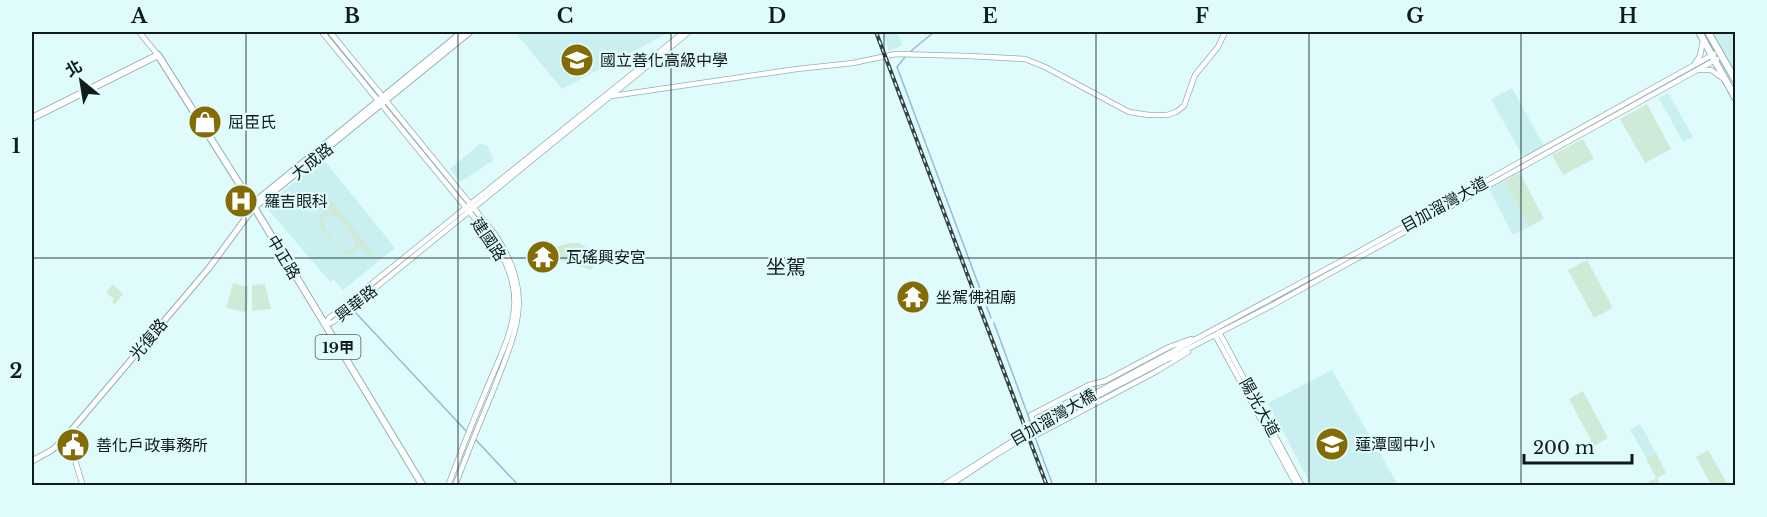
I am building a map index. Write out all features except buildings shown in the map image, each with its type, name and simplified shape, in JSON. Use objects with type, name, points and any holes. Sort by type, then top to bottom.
[{"type":"main road","name":"大成路","points":[[254,207],[462,32]]},
{"type":"main road","name":"大成路","points":[[382,101],[470,32]]},
{"type":"main road","points":[[1699,32],[1736,99]]},
{"type":"main road","points":[[1708,32],[1736,81]]},
{"type":"main road","points":[[32,118],[158,55]]},
{"type":"main road","name":"中正路","points":[[158,55],[254,207],[423,486]]},
{"type":"main road","name":"光復路","points":[[32,461],[52,450],[63,440],[209,268],[254,207]]},
{"type":"street","name":"中正路","points":[[139,32],[158,55]]},
{"type":"street","name":"建國路","points":[[322,32],[470,207],[501,254],[512,282],[514,309],[509,338],[448,486]]},
{"type":"street","name":"建國路","points":[[330,32],[382,101]]},
{"type":"street","name":"興華路","points":[[325,325],[333,322],[684,32]]},
{"type":"street","name":"興華路","points":[[470,207],[612,96],[689,32]]},
{"type":"street","points":[[612,96],[853,63],[896,54],[969,56],[1024,59],[1056,73],[1129,112],[1167,115],[1184,106],[1196,75],[1218,47],[1225,32]]},
{"type":"street","points":[[1692,69],[1700,56],[1703,39]]},
{"type":"street","name":"目加溜灣大道","points":[[1169,356],[1721,53]]},
{"type":"street","points":[[1692,69],[1711,70],[1726,81]]},
{"type":"street","name":"陽光大道","points":[[1216,332],[1297,486]]},
{"type":"street","name":"陽光大道","points":[[1216,332],[1302,486]]},
{"type":"street","points":[[1206,337],[1157,371],[1038,434],[1031,415],[1089,385],[1105,381],[1169,347],[1206,337]]},
{"type":"street","name":"目加溜灣大橋","points":[[942,486],[1044,421],[1169,356]]},
{"type":"street","name":"目加溜灣大橋","points":[[949,486],[1070,410],[1169,356]]},
{"type":"street","name":"建國路","points":[[455,486],[473,439],[472,432]]},
{"type":"street","points":[[63,440],[74,457],[83,486]]},
{"type":"shaded area","name":"國立善化高級中學","points":[[515,32],[670,32],[562,89]]},
{"type":"shaded area","points":[[882,32],[897,32],[903,45],[889,51]]},
{"type":"shaded area","points":[[1712,32],[1735,32],[1735,67],[1733,69]]},
{"type":"shaded area","points":[[1512,88],[1544,146],[1523,157],[1491,99]]},
{"type":"shaded area","points":[[1668,93],[1693,137],[1683,142],[1659,98]]},
{"type":"shaded area","points":[[480,144],[487,145],[494,160],[460,182],[450,169]]},
{"type":"shaded area","points":[[323,159],[395,248],[343,290],[333,279],[330,282],[265,206]]},
{"type":"shaded area","points":[[1505,181],[1529,227],[1513,235],[1489,189]]},
{"type":"shaded area","name":"蓮潭國中小","points":[[1332,370],[1398,485],[1311,485],[1268,403]]},
{"type":"shaded area","points":[[1640,424],[1656,453],[1646,458],[1630,429]]},
{"type":"green space","points":[[1647,104],[1671,149],[1645,163],[1620,119]]},
{"type":"green space","points":[[1583,139],[1594,159],[1563,175],[1552,155]]},
{"type":"green space","points":[[1520,173],[1544,219],[1529,227],[1505,181]]},
{"type":"green space","points":[[330,199],[374,253],[369,256],[359,245],[354,252],[345,255],[321,229],[319,219],[321,215],[325,211],[332,210],[326,202]],"holes":[[[330,214],[346,226],[352,236],[355,245],[351,250],[343,250],[327,232],[325,217]]]},
{"type":"green space","points":[[579,243],[590,250],[596,261],[591,270],[551,257],[553,247]]},
{"type":"green space","points":[[1587,260],[1613,308],[1594,318],[1568,270]]},
{"type":"green space","points":[[233,283],[248,287],[245,312],[226,308]]},
{"type":"green space","points":[[113,284],[123,294],[115,304],[112,302],[114,299],[106,293]]},
{"type":"green space","points":[[265,284],[271,309],[252,311],[252,285]]},
{"type":"green space","points":[[1583,391],[1608,438],[1594,446],[1569,399]]},
{"type":"green space","points":[[1708,450],[1728,485],[1711,485],[1696,457]]},
{"type":"green space","points":[[1656,453],[1666,473],[1657,478],[1661,485],[1643,485],[1656,478],[1646,458]]},
{"type":"waterway","points":[[911,51],[934,32]]},
{"type":"waterway","points":[[905,57],[897,67],[991,318]]},
{"type":"waterway","points":[[355,312],[467,432]]},
{"type":"waterway","points":[[994,323],[1029,418],[1030,427]]},
{"type":"waterway","points":[[1035,437],[1053,486]]},
{"type":"waterway","points":[[475,439],[519,486]]},
{"type":"railway","points":[[876,32],[1047,486]]},
{"type":"place","name":"國立善化高級中學","points":[[577,60]]},
{"type":"place","name":"屈臣氏","points":[[205,122]]},
{"type":"place","name":"羅吉眼科","points":[[241,201]]},
{"type":"place","name":"瓦磘興安宮","points":[[543,257]]},
{"type":"place","name":"坐駕佛祖廟","points":[[913,297]]},
{"type":"place","name":"蓮潭國中小","points":[[1332,444]]},
{"type":"place","name":"善化戶政事務所","points":[[73,445]]},
{"type":"district","name":"坐駕","points":[[786,267]]}]
